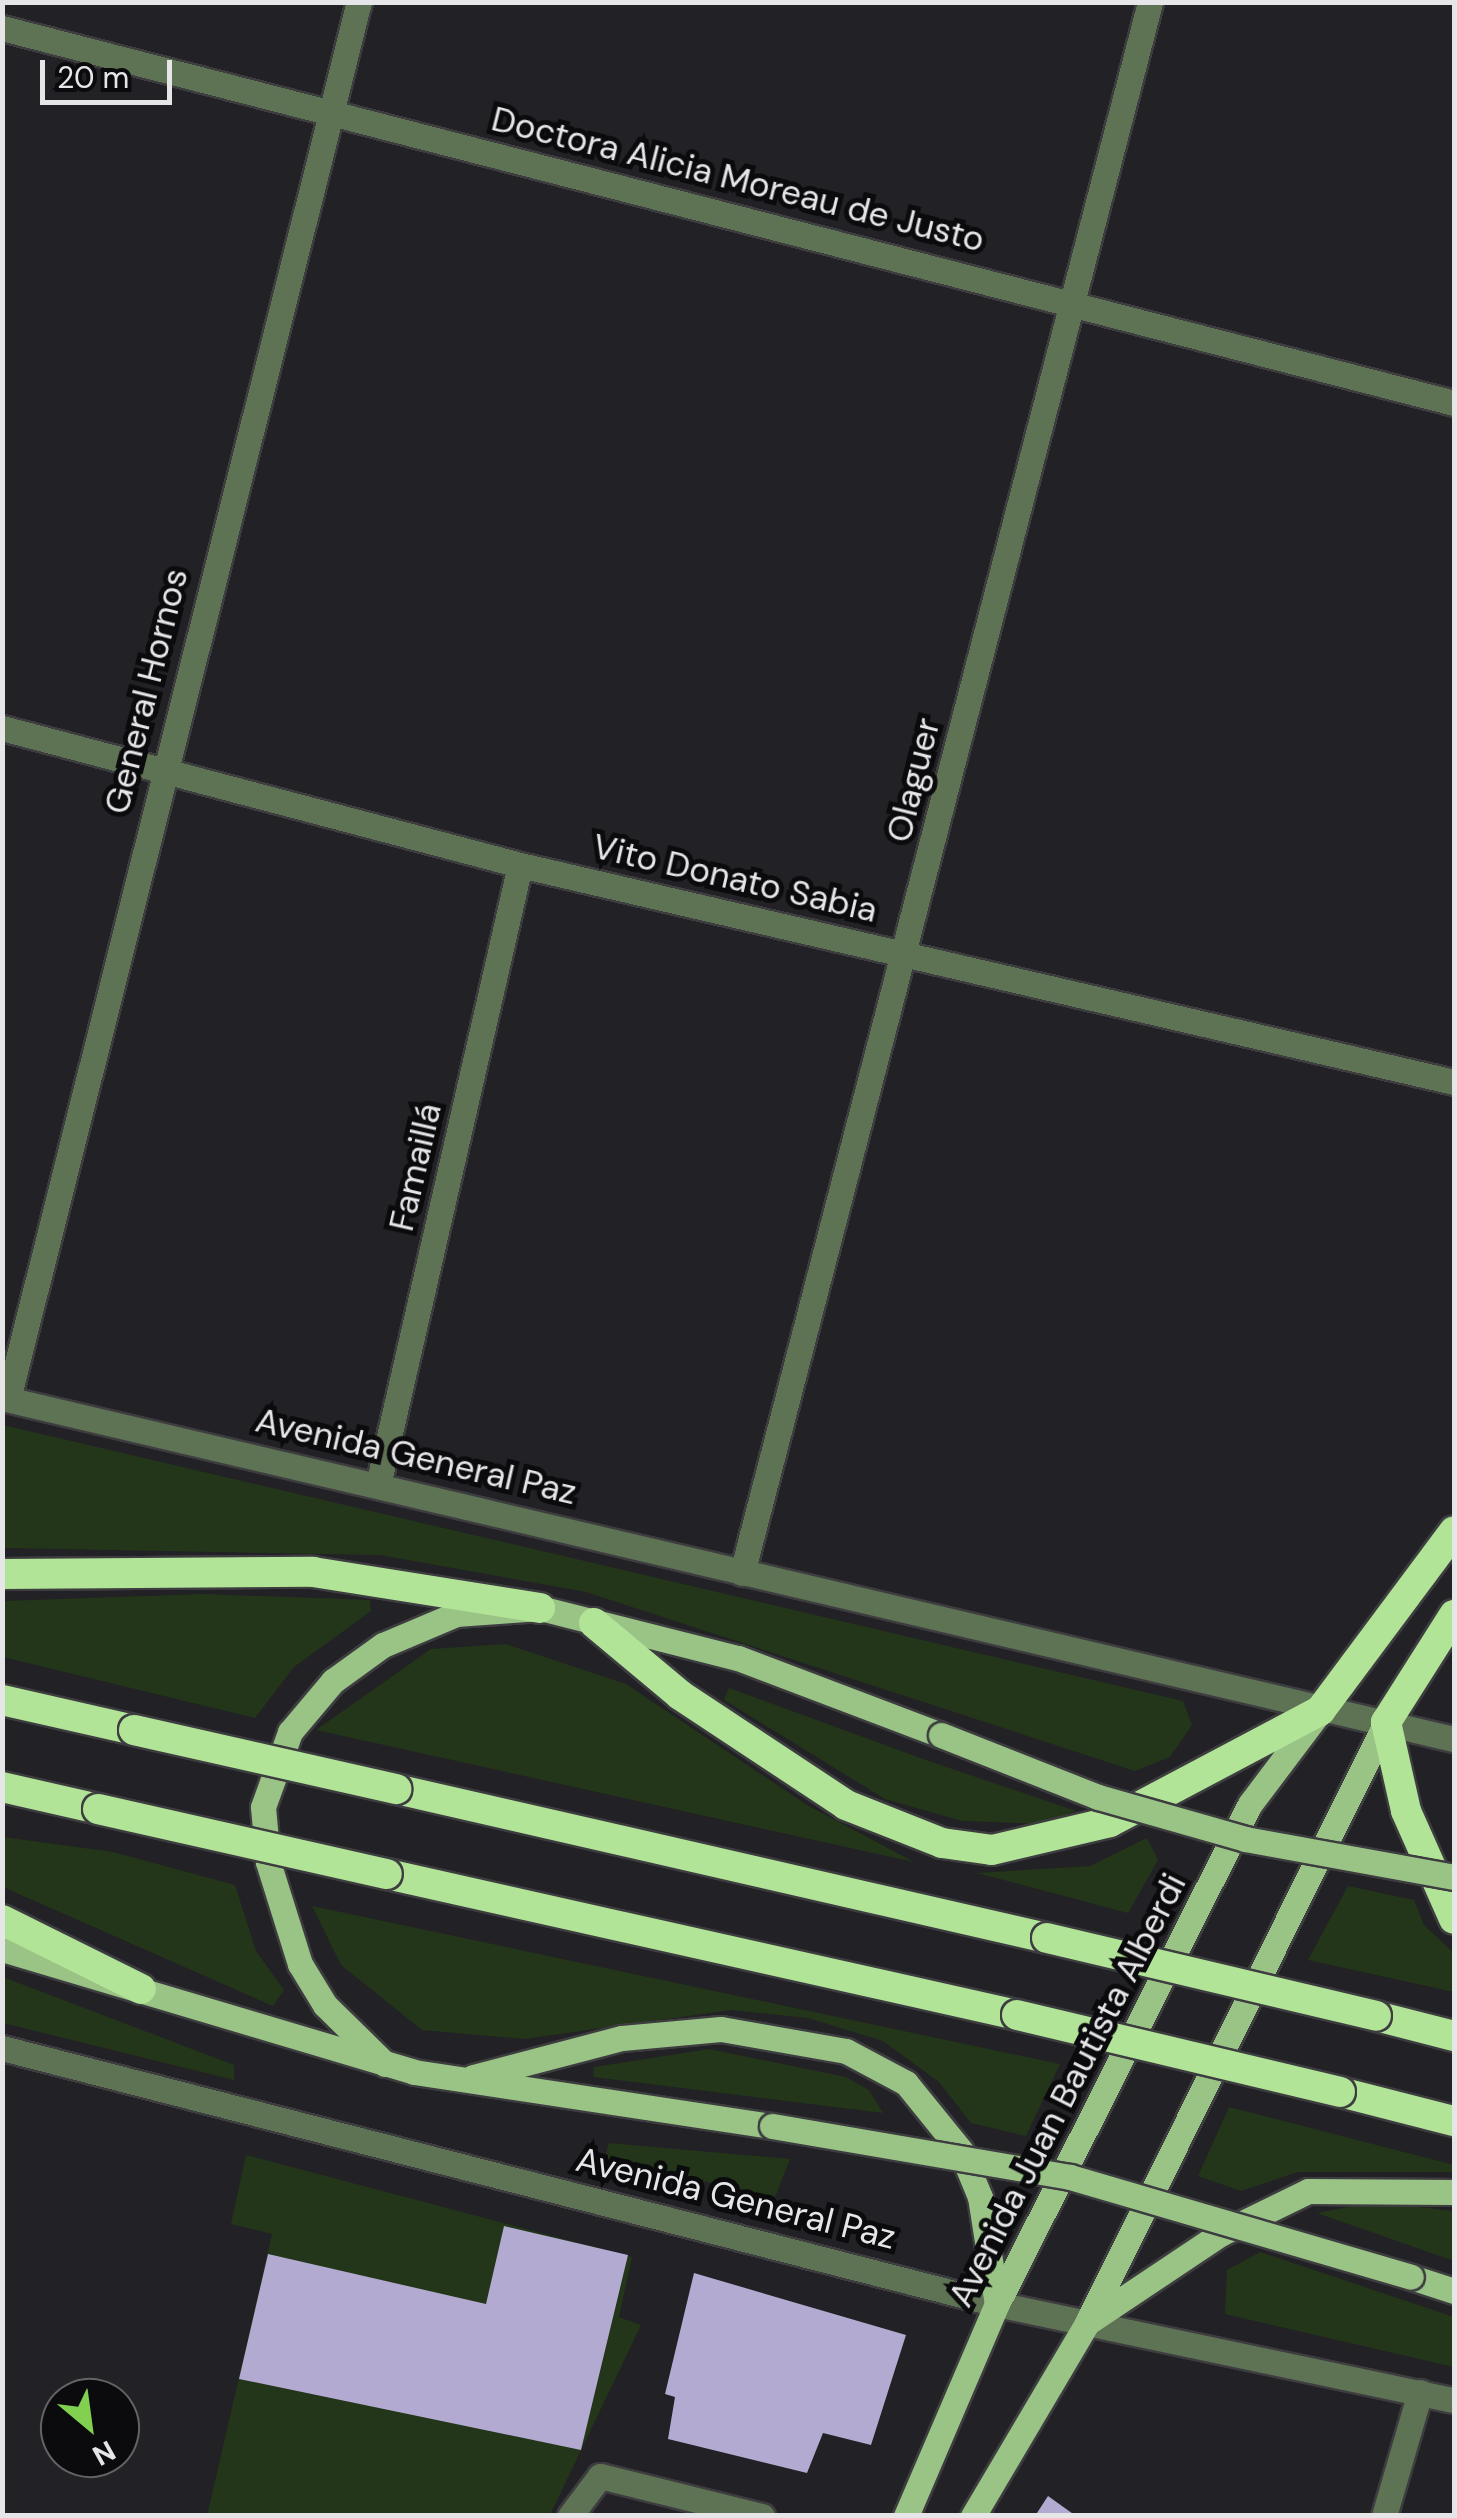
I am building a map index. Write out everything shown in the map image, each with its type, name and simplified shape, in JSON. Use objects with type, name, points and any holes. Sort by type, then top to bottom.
[{"type":"highway","points":[[594,1623],[680,1695],[846,1806],[942,1842],[992,1850],[1110,1822],[1320,1711],[1454,1531]]},
{"type":"highway","points":[[2,1574],[312,1572],[540,1608]]},
{"type":"highway","points":[[1454,1615],[1386,1722],[1406,1810],[1454,1919]]},
{"type":"highway","points":[[2,1700],[1047,1938],[1454,2036]]},
{"type":"highway","points":[[2,1788],[1017,2014],[1454,2121]]},
{"type":"highway","points":[[2,1920],[141,1989]]},
{"type":"main road","points":[[385,2064],[300,1964],[268,1862],[271,1768],[334,1680],[383,1645],[456,1614],[540,1608],[738,1658],[1098,1797],[1246,1839],[1454,1877]]},
{"type":"main road","name":"Avenida Juan Bautista Alberdi","points":[[906,2516],[997,2304],[1250,1804],[1320,1711]]},
{"type":"main road","points":[[973,2516],[1088,2323],[1386,1722]]},
{"type":"main road","points":[[2,1949],[385,2064],[464,2080],[1070,2176],[1454,2291]]},
{"type":"main road","points":[[464,2080],[622,2038],[721,2029],[846,2051],[906,2084],[961,2151],[980,2196],[997,2304]]},
{"type":"main road","points":[[1088,2323],[1220,2234],[1308,2191],[1454,2192]]},
{"type":"street","name":"General Hornos","points":[[6,1398],[326,111],[359,2]]},
{"type":"street","name":"Olaguer","points":[[742,1573],[906,952],[1069,298],[1150,2]]},
{"type":"street","name":"Doctora Alicia Moreau de Justo","points":[[2,28],[1069,298],[1454,403]]},
{"type":"street","name":"Vito Donato Sabia","points":[[2,728],[520,865],[1454,1082]]},
{"type":"street","name":"Famaillá","points":[[378,1485],[520,865]]},
{"type":"street","name":"Avenida General Paz","points":[[6,1398],[1320,1711],[1454,1739]]},
{"type":"street","name":"Avenida General Paz","points":[[2,2048],[997,2304],[1454,2400]]},
{"type":"street","points":[[1384,2516],[1420,2392]]},
{"type":"street","points":[[570,2516],[600,2476],[762,2516]]},
{"type":"green space","points":[[3,1425],[1183,1701],[1192,1725],[1170,1757],[1135,1771],[586,1592],[380,1555],[3,1548]]},
{"type":"green space","points":[[204,1594],[370,1600],[371,1611],[294,1667],[255,1718],[3,1657],[3,1601]]},
{"type":"green space","points":[[506,1644],[626,1684],[807,1805],[914,1862],[316,1730],[431,1649]]},
{"type":"green space","points":[[729,1688],[1076,1811],[1044,1824],[962,1821],[885,1799],[724,1700]]},
{"type":"green space","points":[[3,1837],[113,1852],[235,1885],[256,1951],[284,1990],[273,2006],[3,1887]]},
{"type":"green space","points":[[1147,1838],[1158,1860],[1128,1913],[977,1873],[1090,1866]]},
{"type":"green space","points":[[1348,1886],[1414,1900],[1424,1925],[1454,1953],[1454,1992],[1308,1960]]},
{"type":"green space","points":[[312,1906],[1060,2064],[1026,2136],[971,2123],[939,2082],[883,2041],[808,2018],[731,2010],[524,2039],[422,2030],[341,1965]]},
{"type":"green space","points":[[3,1977],[234,2065],[234,2080],[3,2023]]},
{"type":"green space","points":[[709,2049],[846,2077],[869,2090],[883,2113],[593,2077],[594,2067]]},
{"type":"green space","points":[[1229,2107],[1454,2165],[1454,2172],[1298,2172],[1241,2191],[1198,2176]]},
{"type":"green space","points":[[609,2143],[790,2159],[775,2197],[604,2159]]},
{"type":"green space","points":[[246,2155],[632,2257],[619,2317],[641,2325],[550,2515],[207,2516],[272,2234],[231,2224]]},
{"type":"green space","points":[[1375,2202],[1454,2211],[1454,2261],[1317,2213]]},
{"type":"green space","points":[[1260,2252],[1454,2317],[1454,2367],[1225,2314],[1227,2270]]},
{"type":"building","points":[[504,2226],[628,2255],[581,2450],[239,2379],[268,2254],[486,2304]]},
{"type":"building","points":[[694,2273],[906,2335],[871,2445],[823,2433],[807,2473],[668,2439],[675,2397],[665,2394]]},
{"type":"building","points":[[1048,2496],[1076,2516],[1035,2516]]}]
